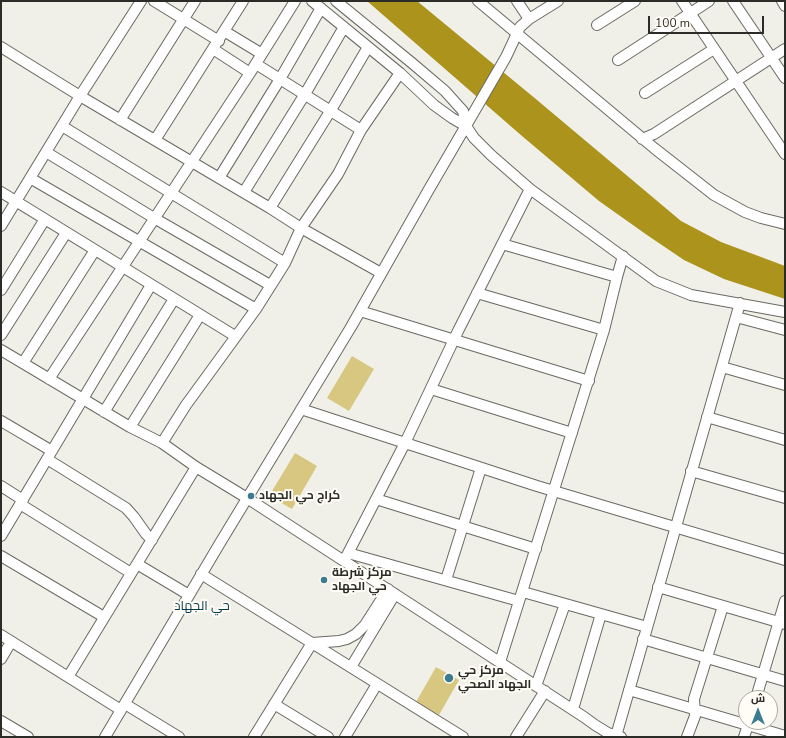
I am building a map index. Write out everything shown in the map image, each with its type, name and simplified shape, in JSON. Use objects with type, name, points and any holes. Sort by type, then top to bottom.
[{"type":"street","points":[[1,226],[80,96],[141,1]]},
{"type":"street","points":[[154,1],[184,19],[216,45],[253,68],[280,79],[361,130]]},
{"type":"street","points":[[120,120],[195,1]]},
{"type":"street","points":[[155,140],[243,1]]},
{"type":"street","points":[[49,378],[253,68],[295,1]]},
{"type":"street","points":[[312,1],[400,73],[434,105],[466,126]]},
{"type":"street","points":[[336,1],[444,91],[463,111],[466,126],[474,138],[491,155],[530,189],[623,256],[634,266],[656,281],[691,295],[785,312]]},
{"type":"street","points":[[478,1],[642,139],[714,196],[745,212],[785,224]]},
{"type":"street","points":[[517,1],[529,19]]},
{"type":"street","points":[[105,737],[201,574],[360,311],[506,57],[520,27],[529,19],[558,1]]},
{"type":"street","points":[[597,25],[635,1]]},
{"type":"street","points":[[682,1],[785,154]]},
{"type":"street","points":[[618,60],[709,1]]},
{"type":"street","points":[[733,1],[785,78]]},
{"type":"street","points":[[782,1],[785,6]]},
{"type":"street","points":[[219,178],[280,79],[321,8]]},
{"type":"street","points":[[244,192],[305,94],[344,27]]},
{"type":"street","points":[[224,31],[262,54]]},
{"type":"street","points":[[1,47],[120,120],[244,192],[301,228],[381,273]]},
{"type":"street","points":[[270,208],[368,47]]},
{"type":"street","points":[[645,93],[714,49]]},
{"type":"street","points":[[642,139],[654,134],[785,49]]},
{"type":"street","points":[[162,443],[186,405],[256,309],[285,263],[301,228],[338,174],[361,130],[400,73]]},
{"type":"street","points":[[62,126],[170,194],[285,263]]},
{"type":"street","points":[[46,152],[154,218],[270,285]]},
{"type":"street","points":[[30,178],[256,309]]},
{"type":"street","points":[[346,557],[405,443],[477,293],[530,189]]},
{"type":"street","points":[[1,192],[235,336]]},
{"type":"street","points":[[1,290],[45,220]]},
{"type":"street","points":[[1,335],[66,233]]},
{"type":"street","points":[[502,244],[617,277]]},
{"type":"street","points":[[23,363],[96,250]]},
{"type":"street","points":[[500,662],[589,381],[623,256]]},
{"type":"street","points":[[1,536],[151,285]]},
{"type":"street","points":[[477,293],[604,330]]},
{"type":"street","points":[[104,412],[174,299]]},
{"type":"street","points":[[1,350],[104,412],[162,443],[196,467],[346,557],[391,592],[573,709],[595,725],[618,736],[643,639],[740,303]]},
{"type":"street","points":[[360,311],[589,381]]},
{"type":"street","points":[[130,427],[200,315]]},
{"type":"street","points":[[736,316],[785,330]]},
{"type":"street","points":[[722,367],[785,385]]},
{"type":"street","points":[[431,389],[572,434]]},
{"type":"street","points":[[301,410],[554,491],[785,560]]},
{"type":"street","points":[[707,417],[785,440]]},
{"type":"street","points":[[1,420],[126,508],[152,540]]},
{"type":"street","points":[[68,677],[196,467]]},
{"type":"street","points":[[446,580],[480,468]]},
{"type":"street","points":[[691,471],[785,498]]},
{"type":"street","points":[[1,486],[22,502],[134,568],[189,595]]},
{"type":"street","points":[[376,499],[536,549]]},
{"type":"street","points":[[1,556],[104,617]]},
{"type":"street","points":[[346,557],[446,580],[565,604],[647,627]]},
{"type":"street","points":[[201,574],[463,737]]},
{"type":"street","points":[[658,587],[782,623]]},
{"type":"street","points":[[312,643],[339,641],[356,634],[391,592]]},
{"type":"street","points":[[350,667],[391,592]]},
{"type":"street","points":[[758,690],[782,623],[785,601]]},
{"type":"street","points":[[516,737],[540,688],[565,604]]},
{"type":"street","points":[[687,737],[695,716],[694,699],[723,606]]},
{"type":"street","points":[[573,709],[601,614]]},
{"type":"street","points":[[1,635],[68,677],[176,736]]},
{"type":"street","points":[[643,639],[785,681]]},
{"type":"street","points":[[1,658],[11,642]]},
{"type":"street","points":[[254,737],[312,643]]},
{"type":"street","points":[[345,737],[377,684]]},
{"type":"street","points":[[629,690],[738,721]]},
{"type":"street","points":[[274,704],[328,737]]},
{"type":"street","points":[[1,721],[28,737]]},
{"type":"street","points":[[767,730],[785,736]]},
{"type":"shaded area","points":[[367,1],[417,1],[681,221],[721,242],[785,266],[785,299],[724,279],[684,260],[599,201]]},
{"type":"shaded area","points":[[352,356],[374,369],[349,411],[327,398]]},
{"type":"shaded area","points":[[295,453],[317,466],[292,509],[269,496]]},
{"type":"shaded area","points":[[436,667],[459,680],[439,715],[416,702]]},
{"type":"place","name":"كراج حي الجهاد","points":[[251,496]]},
{"type":"place","name":"مركز شرطة حي الجهاد","points":[[324,580]]},
{"type":"place","name":"مركز حي الجهاد الصحي","points":[[449,678]]},
{"type":"district","name":"حي الجهاد","points":[[202,607]]}]
